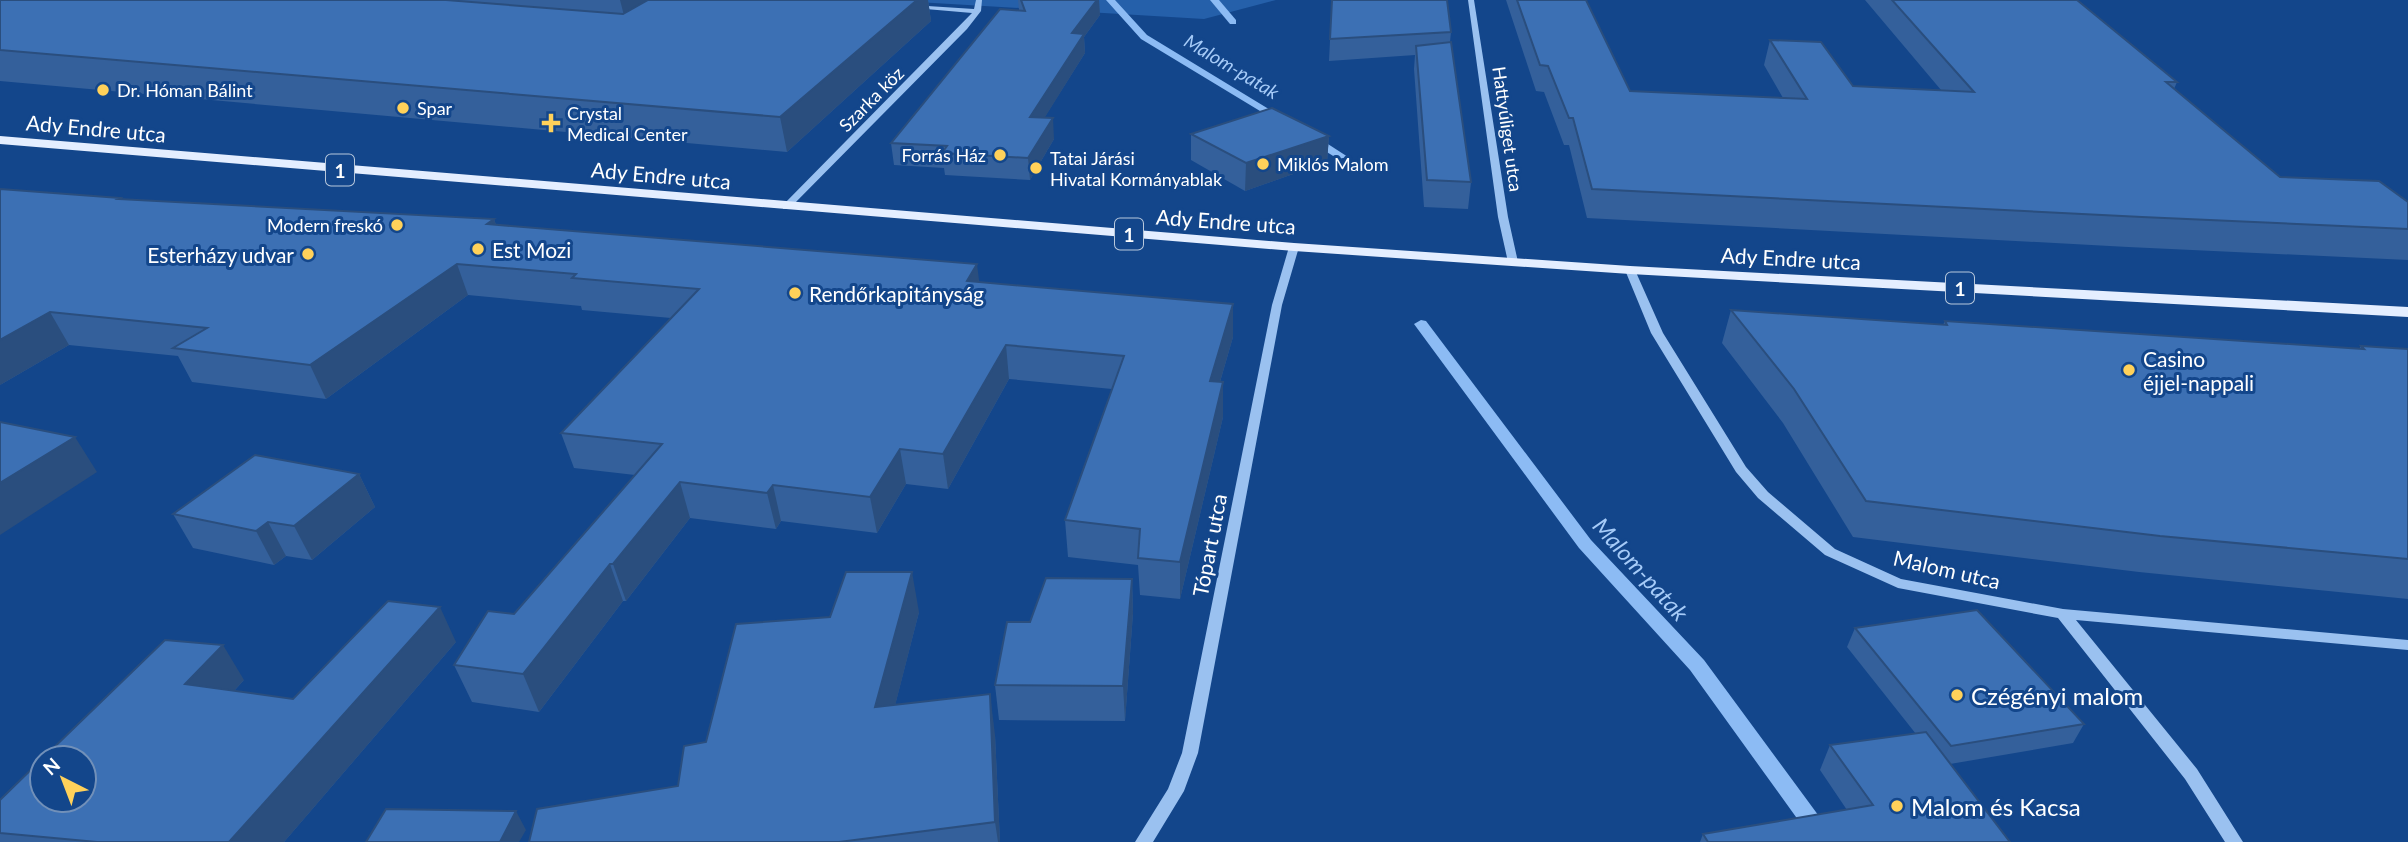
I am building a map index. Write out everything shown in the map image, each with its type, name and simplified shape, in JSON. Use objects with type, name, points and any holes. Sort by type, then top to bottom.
[{"type":"main road","name":"Ady Endre utca","points":[[0,140],[1294,247],[1630,270],[2408,312]]},
{"type":"street","points":[[901,5],[977,11],[979,0]]},
{"type":"street","name":"Hattyúliget utca","points":[[1471,0],[1503,216],[1513,262]]},
{"type":"street","name":"Szarka köz","points":[[786,207],[977,11]]},
{"type":"street","name":"Tópart utca","points":[[1144,842],[1176,790],[1190,753],[1277,305],[1294,247]]},
{"type":"street","name":"Malom utca","points":[[1630,270],[1657,333],[1741,470],[1763,495],[1830,552],[1898,583],[2063,614],[2408,645]]},
{"type":"street","points":[[2063,614],[2191,774],[2234,842]]},
{"type":"shaded area","points":[[883,0],[1276,0],[1204,19]]},
{"type":"building","points":[[0,0],[446,0],[623,14],[648,0],[917,0],[780,117],[0,50]]},
{"type":"building","points":[[1021,0],[1097,0],[1072,33],[1084,34],[1030,117],[1053,118],[1028,158],[942,153],[947,146],[891,143],[1000,9],[1025,11]]},
{"type":"building","points":[[1332,0],[1447,0],[1451,32],[1330,39]]},
{"type":"building","points":[[1517,0],[1586,0],[1630,91],[1807,99],[1770,40],[1821,42],[1853,86],[1974,92],[1892,0],[2077,0],[2177,82],[2166,82],[2280,177],[2379,181],[2408,202],[2408,229],[1592,189],[1573,118],[1569,118],[1548,66],[1540,65]]},
{"type":"building","points":[[1451,42],[1471,182],[1427,180],[1416,46]]},
{"type":"building","points":[[1272,108],[1329,136],[1246,163],[1191,134]]},
{"type":"building","points":[[0,189],[120,198],[118,199],[494,219],[487,224],[977,264],[967,281],[1233,304],[1210,381],[1223,382],[1180,562],[1138,558],[1140,529],[1065,520],[1124,356],[1006,345],[943,454],[900,449],[870,497],[773,485],[767,493],[680,482],[613,564],[610,564],[523,674],[454,665],[488,611],[514,614],[662,444],[561,433],[699,289],[572,278],[576,274],[457,264],[310,365],[173,348],[207,328],[50,312],[0,340]]},
{"type":"building","points":[[1731,310],[1947,325],[1945,321],[2364,349],[2361,346],[2408,349],[2408,559],[2160,536],[1866,501],[1794,389]]},
{"type":"building","points":[[0,422],[75,437],[0,483]]},
{"type":"building","points":[[255,455],[359,474],[294,526],[268,522],[256,531],[173,514]]},
{"type":"building","points":[[846,572],[912,572],[875,707],[990,694],[995,822],[839,842],[529,842],[537,809],[678,786],[684,746],[706,742],[736,624],[830,617]]},
{"type":"building","points":[[1046,578],[1132,579],[1123,686],[995,685],[1007,622],[1030,622]]},
{"type":"building","points":[[388,601],[440,607],[229,842],[97,842],[0,833],[0,800],[28,773],[28,814],[98,814],[98,744],[57,744],[165,640],[223,645],[185,684],[293,699]]},
{"type":"building","name":"Czégényi malom","points":[[1977,610],[2084,724],[1951,746],[1855,628]]},
{"type":"building","points":[[1926,732],[2010,842],[1708,842],[1703,834],[1873,805],[1830,745]]},
{"type":"building","points":[[386,809],[516,811],[500,842],[366,842]]},
{"type":"waterway","name":"Malom-patak","points":[[1110,0],[1144,37],[1282,120]]},
{"type":"waterway","points":[[1214,0],[1233,22]]},
{"type":"waterway","name":"Malom-patak","points":[[1310,137],[1342,157]]},
{"type":"waterway","name":"Malom-patak","points":[[1421,324],[1585,544],[1697,665],[1827,842]]},
{"type":"place","name":"Dr. Hóman Bálint","points":[[103,90]]},
{"type":"place","name":"Spar","points":[[403,108]]},
{"type":"place","name":"Crystal Medical Center","points":[[551,123]]},
{"type":"place","name":"Forrás Ház","points":[[1000,155]]},
{"type":"place","name":"Miklós Malom","points":[[1263,164]]},
{"type":"place","name":"Tatai Járási Hivatal Kormányablak","points":[[1036,168]]},
{"type":"place","name":"Modern freskó","points":[[397,225]]},
{"type":"place","name":"Est Mozi","points":[[478,249]]},
{"type":"place","name":"Esterházy udvar","points":[[308,254]]},
{"type":"place","name":"Rendőrkapitányság","points":[[795,293]]},
{"type":"place","name":"Casino éjjel-nappali","points":[[2129,370]]},
{"type":"place","name":"Czégényi malom","points":[[1957,695]]},
{"type":"place","name":"Malom és Kacsa","points":[[1897,806]]}]
